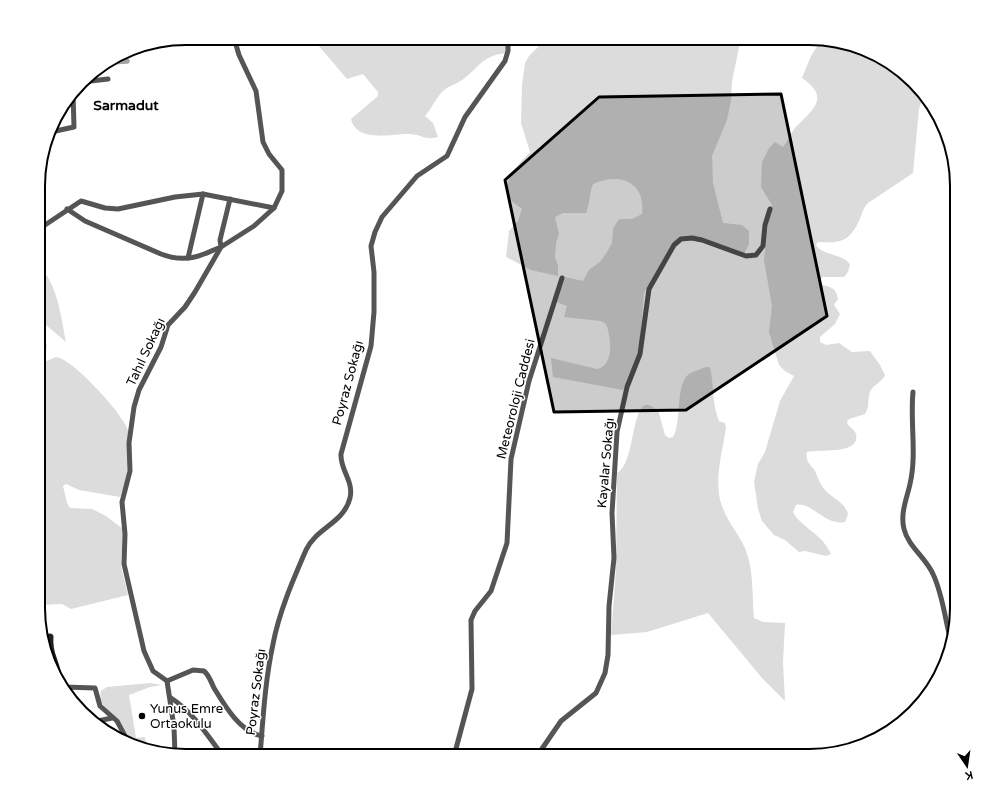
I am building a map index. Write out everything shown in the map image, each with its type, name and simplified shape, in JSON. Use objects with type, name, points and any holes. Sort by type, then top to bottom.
[{"type":"street","points":[[45,225],[81,201],[105,208],[118,209],[175,197],[203,194],[274,208],[282,191],[282,170],[269,154],[263,142],[256,91],[239,55],[236,45]]},
{"type":"street","name":"Poyraz Sokağı","points":[[261,749],[270,654],[282,610],[309,545],[338,519],[349,499],[350,484],[341,464],[341,454],[371,346],[374,312],[374,272],[371,246],[374,232],[382,218],[417,176],[447,156],[465,117],[505,61],[508,45]]},
{"type":"street","points":[[92,81],[108,79]]},
{"type":"street","points":[[57,131],[74,127],[73,101]]},
{"type":"street","points":[[188,258],[203,194]]},
{"type":"street","points":[[67,209],[85,221],[161,254],[172,257],[188,258],[201,256],[221,247],[221,234],[230,199]]},
{"type":"street","name":"Tahıl Sokağı","points":[[167,682],[153,671],[144,651],[125,570],[125,534],[122,502],[130,471],[129,443],[132,417],[139,390],[161,347],[168,325],[185,307],[221,247],[254,226],[274,208]]},
{"type":"street","name":"Kayalar Sokağı","points":[[541,749],[561,721],[596,693],[605,673],[608,655],[609,606],[614,558],[612,513],[617,432],[627,387],[640,354],[649,289],[674,246],[681,239],[697,239],[746,256],[756,255],[763,246],[765,225],[770,209]]},
{"type":"street","name":"Meteoroloji Caddesi","points":[[456,749],[472,689],[471,620],[475,611],[491,591],[507,543],[510,467],[514,444],[529,381],[562,278]]},
{"type":"street","points":[[913,392],[911,419],[912,465],[902,514],[903,527],[908,539],[925,560],[934,576],[948,631]]},
{"type":"street","points":[[175,749],[171,698],[167,682],[193,670],[204,671],[216,692],[244,728],[253,734],[262,736]]},
{"type":"street","points":[[70,687],[95,688],[100,706],[121,728],[124,734]]},
{"type":"street","points":[[171,698],[193,716],[218,749]]},
{"type":"street","points":[[101,720],[112,718]]},
{"type":"highlighted area","points":[[781,94],[827,316],[686,410],[554,412],[505,180],[599,97]]},
{"type":"shaded area","points":[[318,45],[506,45],[506,53],[491,57],[481,63],[468,76],[441,93],[425,116],[433,123],[438,137],[430,138],[412,134],[375,136],[360,131],[354,127],[351,119],[378,96],[378,92],[363,74],[347,79]]},
{"type":"shaded area","points":[[540,45],[740,45],[732,81],[731,100],[727,120],[712,156],[713,183],[723,223],[742,225],[749,231],[749,244],[744,254],[693,236],[678,238],[671,245],[644,293],[640,342],[636,362],[623,390],[553,377],[551,358],[597,369],[607,362],[610,343],[606,324],[601,321],[564,317],[567,306],[556,302],[565,277],[583,281],[589,270],[600,262],[612,243],[613,229],[619,219],[632,219],[642,214],[640,194],[635,187],[629,182],[613,179],[593,184],[586,213],[563,213],[555,217],[559,234],[556,243],[555,258],[558,265],[558,276],[531,270],[506,257],[509,231],[518,221],[522,209],[513,202],[508,194],[507,187],[512,174],[530,152],[521,123],[522,85],[525,63],[529,56]]},
{"type":"shaded area","points":[[818,45],[854,52],[880,64],[895,74],[909,86],[922,101],[919,109],[913,173],[868,203],[864,208],[854,230],[846,238],[837,242],[818,242],[816,245],[819,249],[842,258],[850,264],[848,272],[844,277],[823,277],[818,283],[835,291],[838,299],[834,305],[840,314],[835,324],[820,337],[820,342],[826,345],[839,343],[852,352],[870,351],[885,375],[882,380],[871,389],[865,414],[849,419],[847,422],[856,434],[856,441],[852,445],[838,450],[807,452],[807,460],[815,471],[819,481],[828,493],[844,506],[848,514],[845,522],[838,522],[831,520],[807,507],[796,505],[793,512],[797,518],[827,547],[831,554],[826,556],[805,551],[799,552],[785,540],[774,535],[762,521],[758,509],[754,482],[758,464],[765,452],[780,401],[794,376],[785,371],[779,365],[769,332],[772,306],[764,260],[768,224],[772,205],[761,187],[762,162],[769,148],[775,142],[783,147],[793,130],[808,115],[816,103],[816,92],[811,85],[802,78],[811,56]]},
{"type":"shaded area","points":[[45,273],[55,292],[66,342],[45,324]]},
{"type":"shaded area","points":[[45,342],[47,345],[45,352]]},
{"type":"shaded area","points":[[56,357],[63,360],[84,376],[117,412],[128,430],[127,476],[120,497],[79,490],[66,484],[63,486],[67,503],[70,508],[92,509],[106,516],[123,529],[121,566],[128,595],[71,609],[62,604],[45,605],[45,362]]},
{"type":"shaded area","points":[[706,367],[710,367],[714,401],[719,421],[725,423],[726,427],[718,477],[719,494],[726,515],[744,546],[750,563],[754,618],[763,622],[785,623],[783,662],[785,701],[762,678],[708,613],[647,632],[611,635],[616,571],[617,473],[623,468],[627,460],[634,427],[640,410],[645,405],[649,405],[658,410],[665,435],[669,438],[673,437],[676,430],[680,394],[685,379],[689,374]]},
{"type":"shaded area","points":[[150,683],[162,685],[150,687],[129,695],[136,738],[145,737],[146,743],[128,736],[118,719],[103,705],[100,697],[101,691],[107,687]]},
{"type":"waterway","points":[[121,61],[127,61]]},
{"type":"place","name":"Yunus Emre Ortaokulu","points":[[142,716]]},
{"type":"district","name":"Sarmadut","points":[[126,105]]}]
